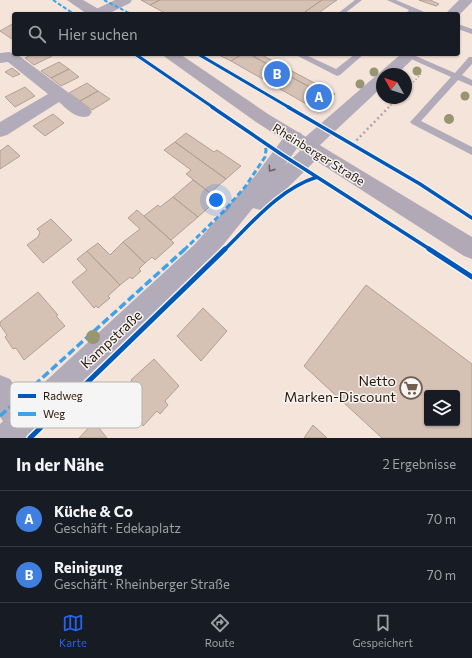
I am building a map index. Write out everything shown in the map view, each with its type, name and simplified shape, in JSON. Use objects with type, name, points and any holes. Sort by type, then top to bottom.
[{"type":"main road","points":[[74,0],[94,12]]},
{"type":"main road","name":"Rheinberger Straße","points":[[173,56],[305,145],[472,249]]},
{"type":"street","points":[[101,12],[125,0]]},
{"type":"street","points":[[454,12],[467,0]]},
{"type":"street","points":[[393,68],[406,56]]},
{"type":"street","points":[[0,58],[13,58],[83,112]]},
{"type":"street","name":"Kampstraße","points":[[66,382],[193,262],[214,240],[262,182],[376,83]]},
{"type":"street","points":[[0,130],[60,94]]},
{"type":"street","points":[[0,389],[10,419]]},
{"type":"lane","points":[[343,12],[359,0]]},
{"type":"lane","points":[[390,0],[421,12]]},
{"type":"lane","points":[[410,12],[413,9]]},
{"type":"lane","points":[[460,27],[472,32]]},
{"type":"lane","points":[[302,56],[337,73],[358,56]]},
{"type":"lane","points":[[409,56],[472,83]]},
{"type":"lane","points":[[472,59],[415,122],[472,151]]},
{"type":"path","points":[[353,144],[392,104]]},
{"type":"building","points":[[141,0],[160,0],[150,5]]},
{"type":"building","points":[[160,0],[322,0],[305,12],[163,12],[150,5]]},
{"type":"building","points":[[322,0],[337,0],[320,12],[305,12]]},
{"type":"building","points":[[419,0],[430,0],[439,4],[436,6]]},
{"type":"building","points":[[12,24],[12,39],[0,31]]},
{"type":"building","points":[[28,56],[52,56],[34,65],[25,58]]},
{"type":"building","points":[[221,56],[239,56],[231,61]]},
{"type":"building","points":[[239,56],[253,56],[330,98],[317,110],[231,61]]},
{"type":"building","points":[[264,56],[335,94],[330,98],[254,57]]},
{"type":"building","points":[[59,62],[69,69],[51,78],[41,71]]},
{"type":"building","points":[[12,68],[20,74],[13,77],[5,72]]},
{"type":"building","points":[[69,69],[79,77],[61,86],[51,78]]},
{"type":"building","points":[[87,83],[98,91],[80,101],[69,93]]},
{"type":"building","points":[[25,87],[35,96],[15,107],[5,97]]},
{"type":"building","points":[[98,91],[110,99],[92,110],[80,101]]},
{"type":"building","points":[[53,114],[64,123],[45,136],[33,126]]},
{"type":"building","points":[[186,133],[214,152],[217,150],[241,166],[226,179],[175,142]]},
{"type":"building","points":[[175,142],[226,179],[210,193],[186,174],[191,170],[164,150]]},
{"type":"building","points":[[8,145],[20,156],[0,169],[0,151]]},
{"type":"building","points":[[193,180],[218,199],[198,217],[173,197]]},
{"type":"building","points":[[173,197],[198,217],[171,240],[144,216],[158,205],[160,207]]},
{"type":"building","points":[[137,210],[174,243],[155,260],[152,257],[145,263],[123,242],[140,229],[128,218]]},
{"type":"building","points":[[51,219],[72,240],[43,263],[27,245],[38,237],[40,232],[37,229]]},
{"type":"building","points":[[123,242],[145,263],[139,269],[141,271],[132,279],[130,277],[120,285],[87,251],[98,243],[110,255]]},
{"type":"building","points":[[87,251],[120,285],[108,296],[110,298],[98,308],[96,306],[94,308],[72,282],[87,270],[77,259]]},
{"type":"building","points":[[366,285],[472,364],[472,438],[382,438],[304,366]]},
{"type":"building","points":[[38,292],[58,315],[56,316],[65,326],[24,360],[16,348],[13,349],[5,337],[7,335],[0,325],[0,322]]},
{"type":"building","points":[[203,308],[227,331],[201,361],[177,336]]},
{"type":"building","points":[[154,359],[179,386],[165,401],[168,405],[160,414],[157,411],[143,426],[142,382],[132,382],[131,380]]},
{"type":"building","points":[[313,425],[327,438],[304,438]]},
{"type":"building","points":[[88,428],[99,428],[107,438],[79,438]]},
{"type":"marked path","points":[[53,0],[71,12]]},
{"type":"marked path","points":[[104,0],[127,12]]},
{"type":"marked path","points":[[38,382],[132,298],[235,200],[264,159],[266,155],[264,142]]},
{"type":"marked path","points":[[0,416],[10,407]]},
{"type":"cycle path","points":[[138,56],[281,154],[350,197],[472,277]]},
{"type":"cycle path","points":[[201,56],[420,184],[472,218]]},
{"type":"cycle path","points":[[88,382],[265,210],[296,186],[317,177]]},
{"type":"cycle path","points":[[30,438],[40,428]]},
{"type":"place","name":"Reinigung","points":[[277,74]]},
{"type":"place","name":"Küche & Co","points":[[319,97]]},
{"type":"place","name":"Netto Marken-Discount","points":[[411,388]]}]
